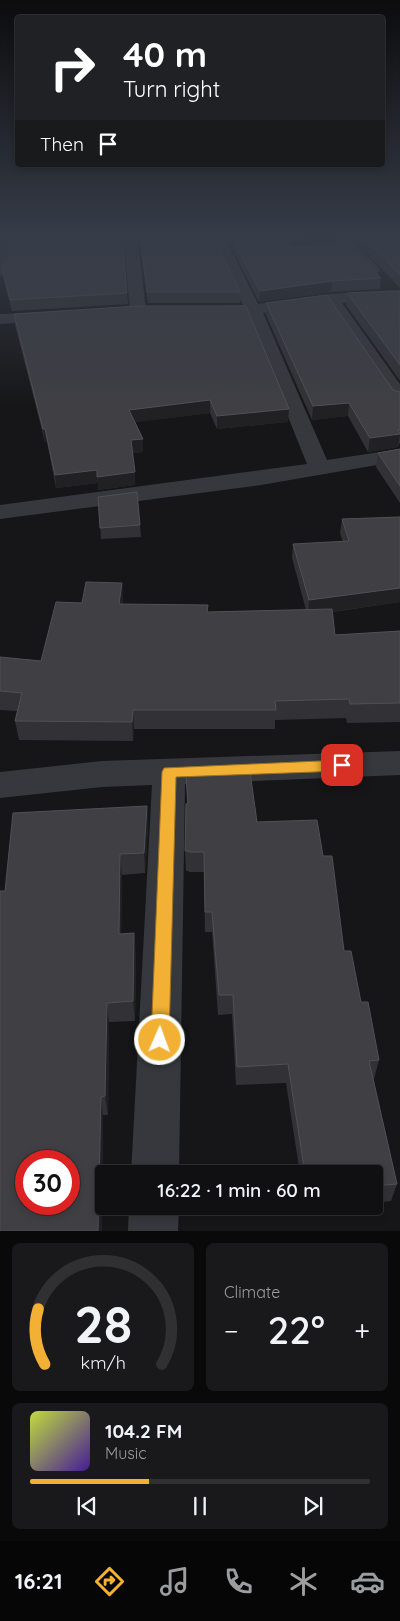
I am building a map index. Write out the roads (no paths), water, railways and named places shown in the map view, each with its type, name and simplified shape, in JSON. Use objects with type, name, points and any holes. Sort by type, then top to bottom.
[{"type":"street","points":[[136,291],[138,310]]},
{"type":"street","points":[[244,291],[320,468]]},
{"type":"street","points":[[196,310],[253,310],[331,299],[398,295]]},
{"type":"street","points":[[331,299],[400,398]]},
{"type":"street","points":[[118,312],[157,310]]},
{"type":"street","points":[[0,319],[70,316]]},
{"type":"street","points":[[0,512],[320,468],[400,455]]},
{"type":"street","points":[[0,785],[102,774],[400,763]]},
{"type":"street","points":[[155,1165],[169,772]]},
{"type":"street","points":[[153,1231],[154,1215]]}]
